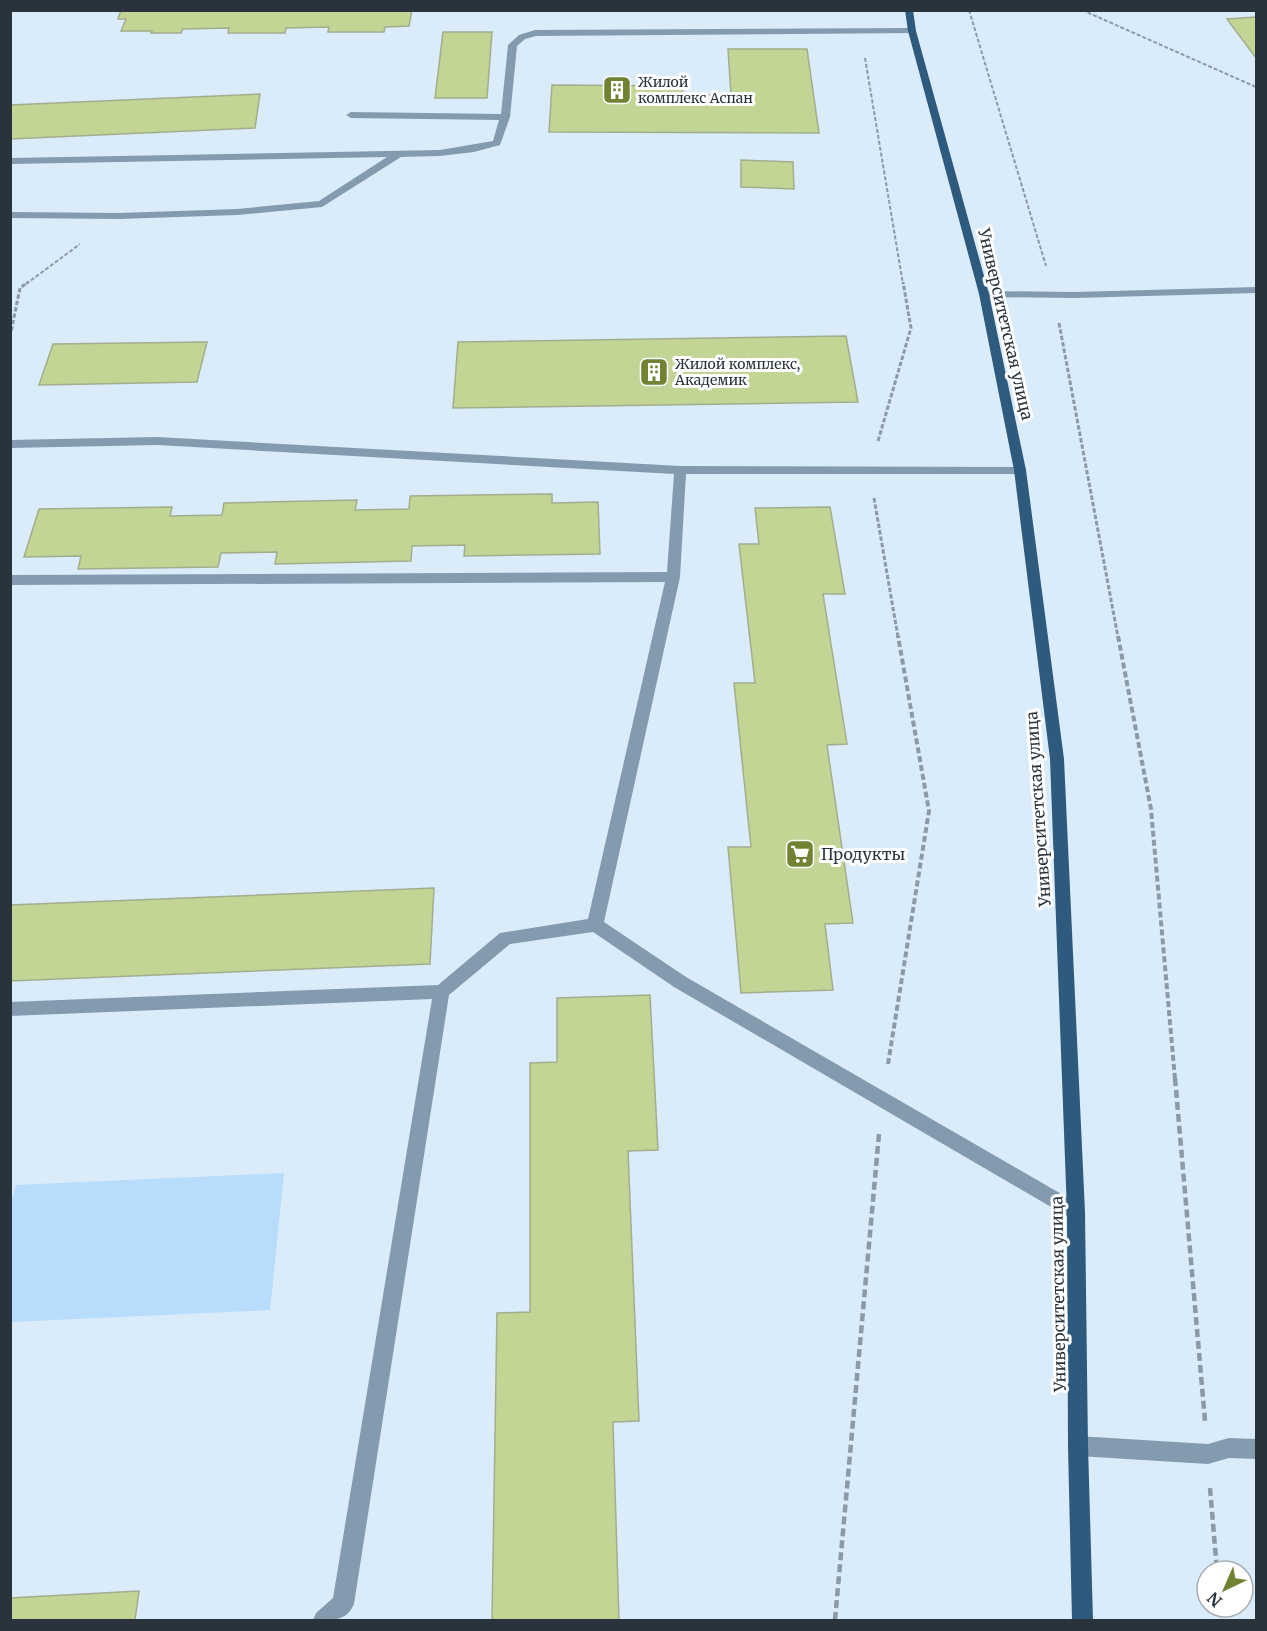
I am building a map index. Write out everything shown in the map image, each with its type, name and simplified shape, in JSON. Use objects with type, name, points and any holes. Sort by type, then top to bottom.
[{"type":"main road","name":"Университетская улица","points":[[909,10],[912,31],[984,294],[1020,470],[1057,759],[1076,1212],[1078,1446],[1083,1620]]},
{"type":"street","points":[[10,161],[440,153],[474,149],[497,143],[504,117],[513,45],[522,37],[535,33],[912,31]]},
{"type":"street","points":[[351,115],[504,117]]},
{"type":"street","points":[[10,214],[119,216],[237,212],[322,204],[400,153]]},
{"type":"street","points":[[984,294],[1054,295],[1257,290]]},
{"type":"street","points":[[10,444],[157,441],[680,470],[1020,470]]},
{"type":"street","points":[[595,925],[673,577],[680,470]]},
{"type":"street","points":[[10,580],[673,577]]},
{"type":"street","points":[[10,1009],[441,992],[506,938],[595,925],[680,982],[1076,1212]]},
{"type":"street","points":[[323,1620],[343,1604],[441,992]]},
{"type":"street","points":[[1078,1446],[1208,1454],[1229,1448],[1257,1449]]},
{"type":"path","points":[[969,10],[1054,295],[1151,809],[1216,1559]]},
{"type":"path","points":[[1082,10],[1257,87]]},
{"type":"path","points":[[836,1620],[882,1100],[930,811],[869,470],[912,328],[865,58],[858,32]]},
{"type":"path","points":[[10,337],[20,288],[119,216]]},
{"type":"shaded area","points":[[284,1173],[270,1310],[11,1322],[10,1209],[16,1185]]},
{"type":"building","points":[[121,10],[412,10],[409,26],[385,27],[384,32],[328,32],[329,27],[286,28],[285,33],[228,33],[229,28],[183,29],[181,33],[151,33],[152,31],[121,31],[126,19],[118,19]]},
{"type":"building","points":[[1256,17],[1256,58],[1227,19]]},
{"type":"building","points":[[443,32],[492,32],[487,98],[435,98]]},
{"type":"building","name":"Жилой комплекс Аспан","points":[[728,49],[807,49],[819,133],[549,132],[552,85],[682,86],[683,95],[731,95]]},
{"type":"building","points":[[260,94],[255,128],[10,139],[10,105]]},
{"type":"building","points":[[741,160],[793,162],[794,189],[741,187]]},
{"type":"building","name":"Жилой комплекс, Академик","points":[[846,336],[858,402],[453,408],[458,342]]},
{"type":"building","points":[[207,342],[197,382],[39,385],[53,344]]},
{"type":"building","points":[[552,494],[552,503],[598,502],[600,554],[464,556],[465,545],[412,546],[411,561],[275,564],[277,552],[221,553],[218,567],[78,569],[81,556],[24,557],[39,509],[172,507],[170,516],[222,515],[224,503],[357,500],[355,510],[409,509],[410,496]]},
{"type":"building","points":[[830,507],[845,594],[823,594],[847,744],[827,745],[853,923],[825,924],[833,990],[741,993],[728,847],[751,847],[734,683],[755,683],[739,544],[759,544],[755,508]]},
{"type":"building","points":[[434,888],[430,964],[10,981],[10,905]]},
{"type":"building","points":[[650,995],[658,1150],[628,1151],[639,1421],[613,1422],[619,1620],[492,1620],[497,1313],[530,1312],[530,1063],[557,1062],[557,998]]},
{"type":"building","points":[[139,1591],[135,1620],[10,1620],[10,1598]]},
{"type":"place","name":"Жилой комплекс Аспан","points":[[617,90]]},
{"type":"place","name":"Жилой комплекс, Академик","points":[[654,372]]},
{"type":"place","name":"Продукты","points":[[800,854]]}]
